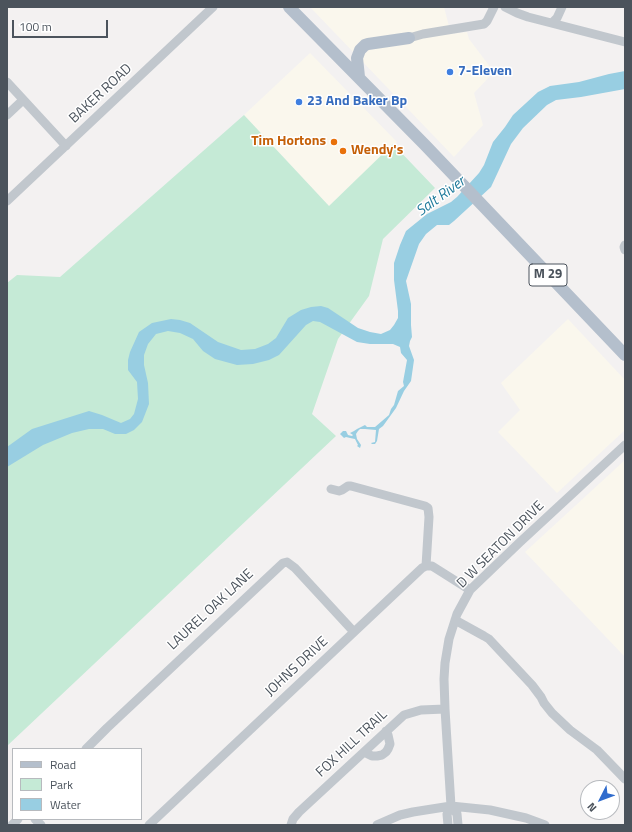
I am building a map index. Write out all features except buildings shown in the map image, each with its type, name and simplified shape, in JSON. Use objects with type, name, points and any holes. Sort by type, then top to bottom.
[{"type":"main road","name":"M 29","points":[[289,7],[460,182],[625,355]]},
{"type":"main road","points":[[359,78],[357,58],[358,53],[362,48],[368,44],[409,38]]},
{"type":"street","name":"BAKER ROAD","points":[[7,201],[213,7]]},
{"type":"street","points":[[409,38],[423,34],[484,24],[494,7]]},
{"type":"street","points":[[506,7],[528,17],[625,42]]},
{"type":"street","points":[[552,23],[557,18],[562,7]]},
{"type":"street","points":[[7,82],[66,146]]},
{"type":"street","points":[[7,115],[23,100]]},
{"type":"street","name":"D W SEATON DRIVE","points":[[451,806],[444,679],[449,639],[460,609],[470,590],[625,445]]},
{"type":"street","points":[[331,489],[339,491],[351,486],[428,508],[429,517],[426,566],[432,566],[470,590]]},
{"type":"street","name":"LAUREL OAK LANE","points":[[87,748],[283,563],[287,562],[295,568],[354,632]]},
{"type":"street","name":"JOHNS DRIVE","points":[[149,825],[422,568],[426,566]]},
{"type":"street","points":[[455,620],[489,639],[532,685],[552,713],[570,730],[597,750],[625,779]]},
{"type":"street","name":"FOX HILL TRAIL","points":[[291,825],[293,819],[299,812],[402,717],[421,710],[445,709]]},
{"type":"street","points":[[364,752],[372,756],[377,756],[386,752],[390,744],[386,731]]},
{"type":"street","points":[[377,825],[400,815],[451,806],[496,811],[526,818],[545,825]]},
{"type":"street","points":[[448,825],[447,814],[451,806]]},
{"type":"street","points":[[451,806],[457,814],[458,825]]},
{"type":"shaded area","points":[[310,7],[444,7],[451,34],[467,32],[469,39],[494,72],[474,93],[483,125],[454,157]]},
{"type":"shaded area","points":[[310,53],[397,142],[329,206],[244,115]]},
{"type":"shaded area","points":[[568,319],[625,380],[625,430],[557,493],[498,432],[520,410],[501,383]]},
{"type":"shaded area","points":[[625,460],[625,657],[525,552]]},
{"type":"green space","points":[[244,115],[329,206],[393,144],[435,188],[383,239],[369,296],[338,339],[312,414],[336,436],[7,746],[7,283],[17,275],[60,277]]},
{"type":"water","points":[[625,71],[625,89],[556,100],[547,105],[523,128],[511,144],[491,187],[449,225],[437,225],[426,234],[419,244],[406,281],[411,304],[412,337],[409,346],[414,360],[411,381],[404,391],[396,408],[383,426],[379,429],[375,444],[371,443],[375,442],[376,430],[360,429],[358,431],[356,434],[361,445],[360,448],[357,446],[358,445],[355,439],[344,438],[340,434],[343,431],[346,431],[348,435],[352,436],[353,435],[350,433],[357,429],[365,425],[367,427],[375,427],[389,415],[398,391],[404,386],[403,382],[407,360],[401,353],[400,347],[393,344],[370,344],[357,342],[320,322],[313,321],[306,325],[279,355],[269,360],[253,364],[237,365],[215,359],[203,351],[193,339],[180,333],[168,331],[156,334],[148,344],[144,355],[149,404],[142,422],[134,430],[126,434],[115,434],[103,429],[89,429],[72,433],[43,445],[7,467],[7,447],[32,429],[89,411],[121,423],[130,419],[134,414],[138,399],[137,382],[128,370],[128,360],[139,332],[152,323],[171,319],[190,323],[218,342],[241,350],[255,349],[268,344],[276,338],[288,318],[301,310],[311,307],[321,306],[328,308],[358,328],[370,332],[381,334],[390,330],[398,318],[394,280],[394,263],[406,231],[427,214],[451,202],[457,197],[479,173],[484,165],[493,142],[513,115],[538,92],[550,86],[579,82]]},
{"type":"place","name":"7-Eleven","points":[[450,72]]},
{"type":"place","name":"23 And Baker Bp","points":[[299,102]]},
{"type":"place","name":"Tim Hortons","points":[[334,142]]},
{"type":"place","name":"Wendy's","points":[[343,151]]},
{"type":"water label","name":"Salt River","points":[[441,197]]}]
